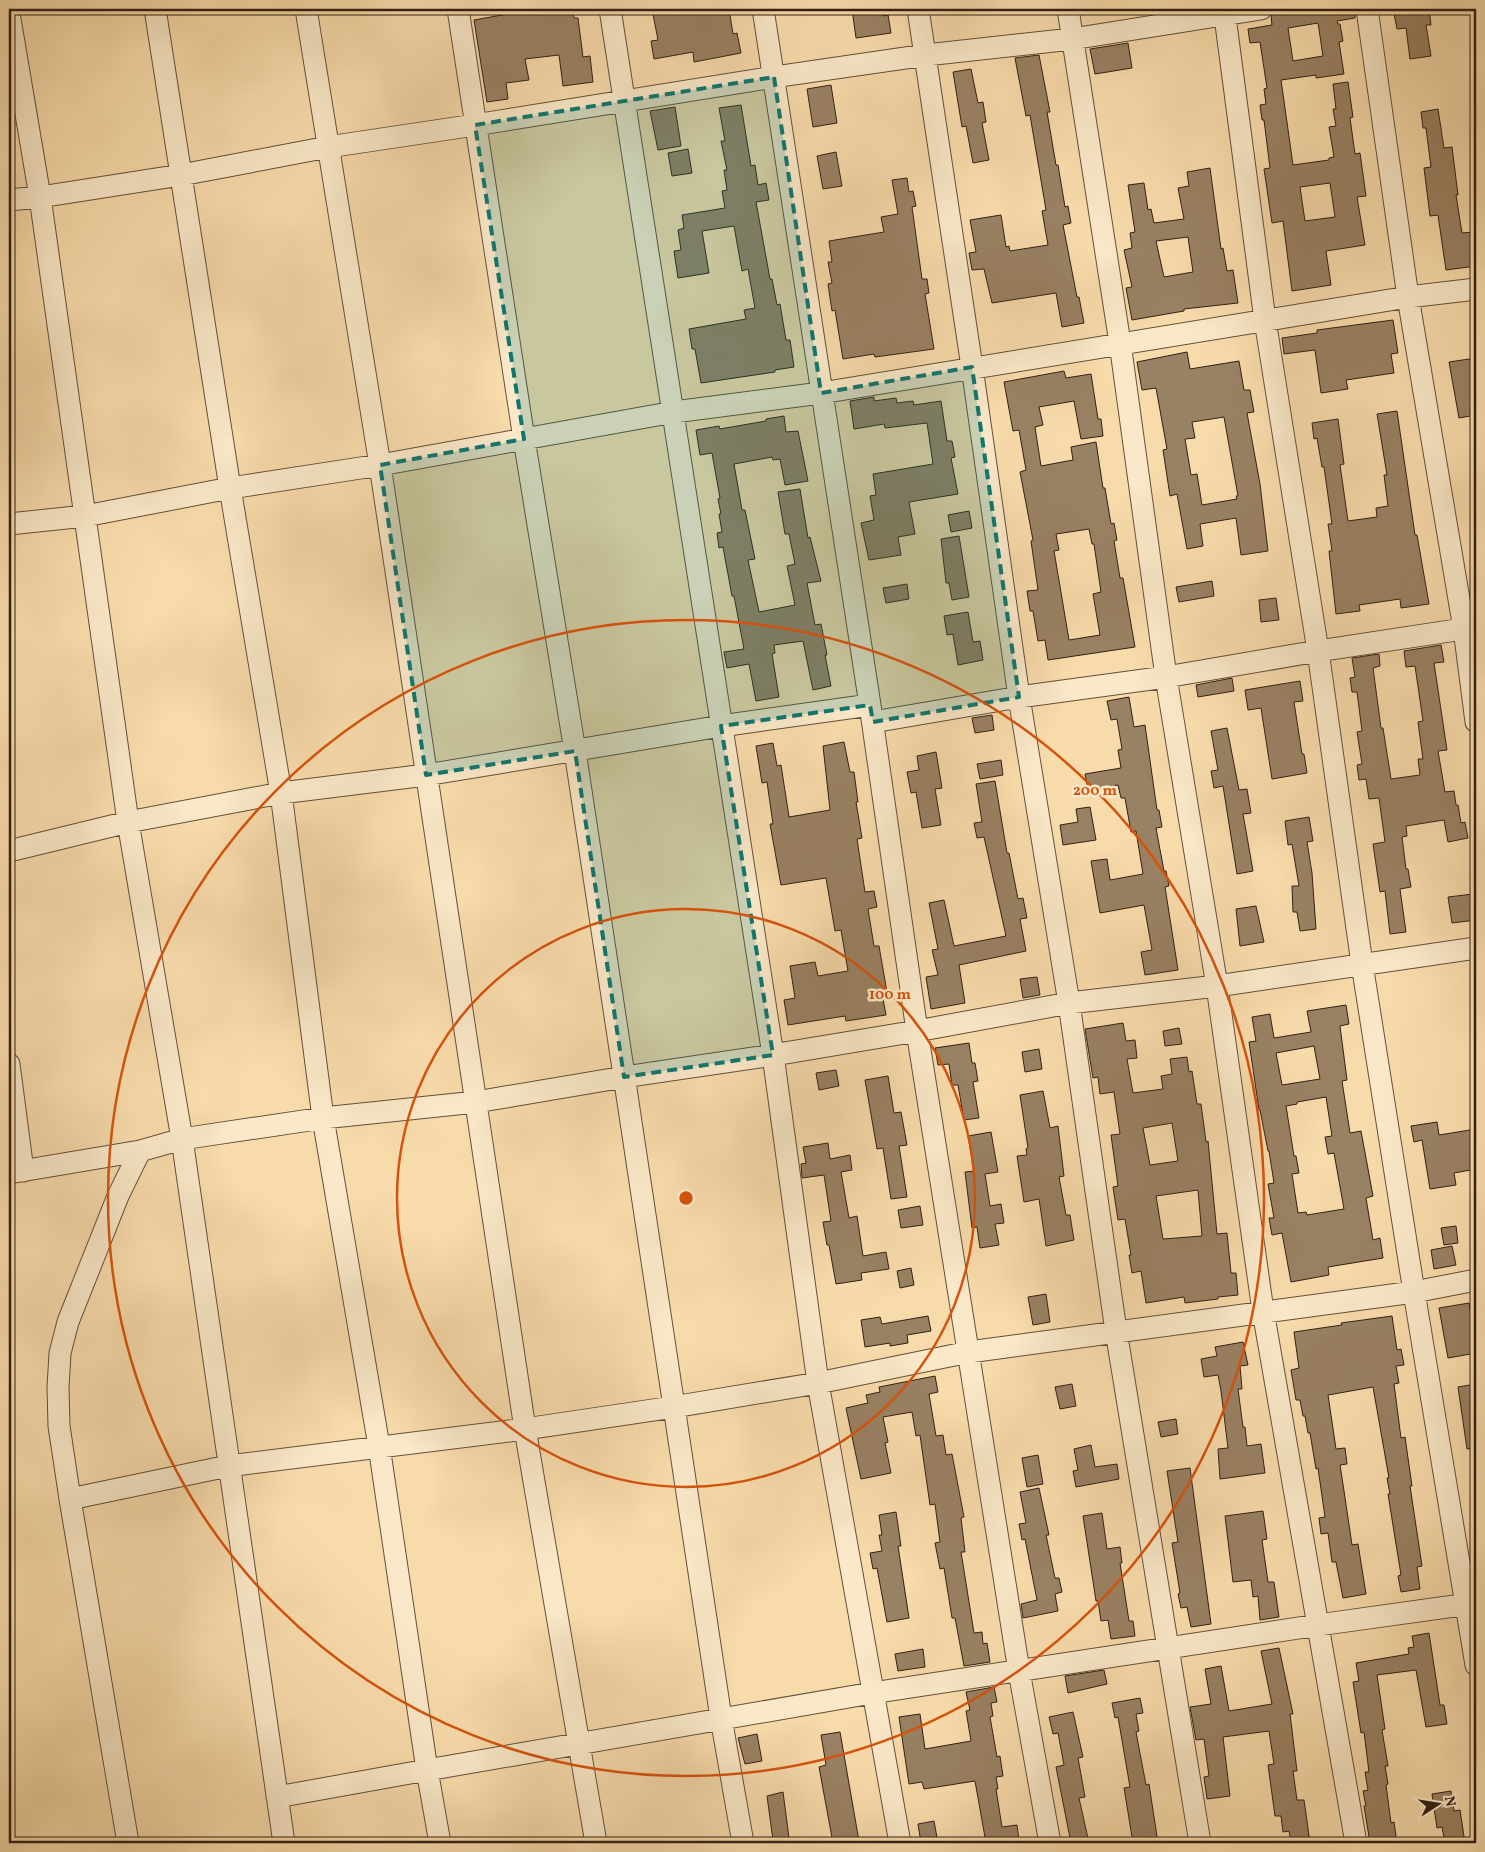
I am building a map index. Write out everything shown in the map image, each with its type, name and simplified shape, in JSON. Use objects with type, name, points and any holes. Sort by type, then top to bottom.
[{"type":"street","points":[[155,9],[230,488],[281,793],[323,1118],[378,1446],[427,1770],[440,1843]]},
{"type":"street","points":[[306,9],[380,466],[525,1429],[596,1843]]},
{"type":"street","points":[[458,9],[574,751],[721,1718],[743,1843]]},
{"type":"street","points":[[610,9],[773,1055],[818,1383],[900,1843]]},
{"type":"street","points":[[763,9],[871,714],[917,1032],[1020,1671],[1050,1843]]},
{"type":"street","points":[[918,9],[1019,697],[1069,1003],[1116,1331],[1200,1843]]},
{"type":"street","points":[[1068,9],[1120,343],[1166,677],[1217,986],[1263,1311],[1356,1843]]},
{"type":"street","points":[[9,200],[40,197],[328,147],[774,76],[926,55],[1072,39],[1224,11],[1261,9]]},
{"type":"street","points":[[1367,9],[1408,297],[1470,628],[1476,722]]},
{"type":"street","points":[[1224,11],[1265,320],[1318,651],[1362,964],[1414,1292],[1472,1604],[1476,1665]]},
{"type":"street","points":[[9,13],[40,197],[128,822],[182,1139],[284,1843]]},
{"type":"street","points":[[9,524],[85,516],[230,488],[380,466],[674,412],[821,393],[1408,297],[1476,289]]},
{"type":"street","points":[[9,851],[128,822],[281,793],[426,775],[721,726],[871,714],[1019,697],[1166,677],[1470,628]]},
{"type":"street","points":[[9,1064],[16,1172],[140,1151],[182,1139],[323,1118],[476,1102],[917,1032],[1069,1003],[1217,986],[1476,948]]},
{"type":"street","points":[[128,1843],[70,1499],[59,1426],[58,1388],[60,1353],[68,1322],[118,1196],[140,1151]]},
{"type":"street","points":[[70,1499],[228,1466],[525,1429],[673,1407],[818,1383],[969,1352],[1414,1292],[1476,1280]]},
{"type":"street","points":[[276,1798],[721,1718],[872,1693],[1318,1625],[1472,1604]]},
{"type":"highlighted area","points":[[774,77],[821,393],[972,367],[1019,697],[873,722],[870,705],[721,726],[773,1055],[624,1077],[575,751],[426,775],[380,465],[524,439],[475,125]]},
{"type":"building","points":[[535,9],[573,9],[574,18],[578,18],[583,57],[590,56],[593,82],[563,86],[559,55],[525,59],[529,80],[506,83],[508,99],[487,102],[474,20]]},
{"type":"building","points":[[652,9],[729,9],[733,34],[737,33],[741,53],[694,62],[693,52],[654,59],[651,41],[658,40]]},
{"type":"building","points":[[852,9],[882,9],[883,16],[888,15],[891,33],[856,38]]},
{"type":"building","points":[[1301,9],[1355,9],[1355,18],[1337,21],[1340,24],[1343,41],[1339,42],[1344,74],[1316,78],[1316,75],[1281,80],[1293,165],[1329,160],[1329,158],[1334,157],[1329,127],[1336,126],[1333,109],[1336,109],[1333,84],[1348,82],[1353,117],[1350,118],[1355,154],[1360,153],[1366,196],[1357,197],[1365,245],[1326,251],[1331,285],[1292,291],[1283,221],[1272,223],[1264,169],[1270,168],[1264,120],[1262,120],[1260,105],[1266,104],[1264,89],[1267,88],[1260,42],[1250,43],[1248,29],[1272,25],[1271,16],[1273,13]],"holes":[[[1318,23],[1323,56],[1293,61],[1288,28]],[[1330,183],[1335,217],[1305,221],[1300,187]]]},
{"type":"building","points":[[1403,9],[1429,9],[1431,25],[1426,25],[1431,56],[1410,59],[1406,28],[1397,29],[1394,13],[1404,12]]},
{"type":"building","points":[[1128,43],[1132,68],[1095,74],[1090,49]]},
{"type":"building","points":[[1039,55],[1050,112],[1047,112],[1056,165],[1058,165],[1065,207],[1068,206],[1071,223],[1063,225],[1084,323],[1062,327],[1056,293],[992,303],[984,269],[972,270],[969,253],[976,252],[970,220],[1001,215],[1006,247],[1009,246],[1010,251],[1048,245],[1042,211],[1046,210],[1030,115],[1026,116],[1015,58]]},
{"type":"building","points":[[971,69],[978,103],[983,102],[986,122],[982,123],[989,160],[973,163],[966,126],[962,127],[953,72]]},
{"type":"building","points":[[831,85],[837,123],[813,127],[807,89]]},
{"type":"building","points":[[741,105],[751,166],[755,165],[758,185],[766,183],[769,200],[756,202],[770,279],[772,279],[777,305],[780,304],[786,340],[790,340],[794,367],[775,370],[775,372],[701,383],[695,349],[692,349],[689,329],[746,319],[744,310],[755,308],[748,269],[742,271],[734,226],[702,231],[709,273],[678,278],[674,251],[681,250],[678,230],[684,228],[682,215],[725,208],[722,191],[727,190],[724,170],[727,170],[721,141],[725,141],[719,108]]},
{"type":"building","points":[[675,107],[681,146],[658,150],[650,111]]},
{"type":"building","points":[[1438,109],[1444,148],[1452,147],[1458,195],[1456,195],[1462,233],[1474,232],[1476,266],[1446,270],[1438,215],[1430,216],[1424,168],[1431,167],[1426,128],[1423,128],[1421,112]]},
{"type":"building","points":[[688,149],[692,173],[672,176],[668,153]]},
{"type":"building","points":[[836,152],[842,186],[823,189],[817,156]]},
{"type":"building","points":[[1210,168],[1221,249],[1223,248],[1227,271],[1233,270],[1238,303],[1184,309],[1184,311],[1132,320],[1126,288],[1132,287],[1124,250],[1132,248],[1130,233],[1135,232],[1128,185],[1144,183],[1148,210],[1151,209],[1154,223],[1184,219],[1178,188],[1189,186],[1187,172]],"holes":[[[1188,237],[1193,272],[1164,277],[1156,241]]]},
{"type":"building","points":[[907,178],[909,192],[913,191],[916,206],[912,207],[922,279],[927,279],[929,293],[925,294],[934,349],[875,357],[874,354],[843,359],[835,310],[832,311],[828,284],[832,283],[828,262],[832,262],[829,241],[884,232],[881,217],[898,214],[892,180]]},
{"type":"building","points":[[1393,320],[1398,353],[1391,354],[1394,373],[1346,380],[1348,389],[1321,393],[1315,350],[1284,354],[1282,338],[1317,333],[1317,330]]},
{"type":"building","points":[[1187,352],[1190,369],[1239,361],[1244,390],[1250,390],[1254,412],[1247,413],[1260,484],[1268,551],[1241,555],[1236,518],[1200,524],[1203,546],[1187,549],[1177,494],[1170,496],[1163,450],[1167,449],[1156,388],[1142,390],[1137,362]],"holes":[[[1224,417],[1238,496],[1236,496],[1237,499],[1202,505],[1197,474],[1191,475],[1185,439],[1195,438],[1192,422]]]},
{"type":"building","points":[[1476,358],[1476,415],[1459,418],[1449,362]]},
{"type":"building","points":[[1064,371],[1066,378],[1091,374],[1098,419],[1101,419],[1103,436],[1081,439],[1074,401],[1039,407],[1043,425],[1035,427],[1041,466],[1073,460],[1071,447],[1096,442],[1111,524],[1114,523],[1117,540],[1114,541],[1120,578],[1123,578],[1135,647],[1048,660],[1045,640],[1038,641],[1033,611],[1030,611],[1027,591],[1038,590],[1031,541],[1033,540],[1020,472],[1026,470],[1019,430],[1013,431],[1004,382]],"holes":[[[1089,529],[1092,544],[1094,544],[1101,592],[1093,594],[1100,635],[1069,640],[1054,551],[1059,550],[1056,534]]]},
{"type":"building","points":[[874,397],[874,401],[896,398],[897,403],[913,401],[914,405],[941,401],[947,441],[952,441],[955,457],[951,458],[958,494],[909,502],[915,534],[898,537],[901,555],[869,560],[861,523],[874,520],[870,496],[876,495],[873,474],[933,464],[927,423],[885,428],[884,424],[854,429],[850,401]]},
{"type":"building","points":[[1397,411],[1415,535],[1417,535],[1429,604],[1401,608],[1400,599],[1359,605],[1360,611],[1336,614],[1329,551],[1332,551],[1328,524],[1332,524],[1324,467],[1322,467],[1317,438],[1314,439],[1312,423],[1338,419],[1344,464],[1340,465],[1348,521],[1377,517],[1376,508],[1388,506],[1384,475],[1387,475],[1377,414]]},
{"type":"building","points":[[784,416],[786,432],[798,431],[808,481],[785,485],[780,459],[773,460],[772,457],[734,464],[742,510],[745,510],[755,559],[748,560],[759,612],[795,605],[787,566],[795,564],[789,534],[785,534],[778,492],[800,489],[808,538],[810,537],[821,581],[807,583],[815,625],[821,624],[831,686],[813,690],[803,641],[774,645],[775,653],[772,654],[779,697],[756,701],[749,664],[727,668],[724,652],[744,649],[723,547],[719,548],[717,533],[722,532],[718,499],[720,498],[712,453],[700,455],[696,430],[719,426],[720,429]]},
{"type":"building","points":[[969,511],[972,528],[951,532],[948,515]]},
{"type":"building","points":[[959,536],[969,597],[952,600],[949,583],[946,583],[941,539]]},
{"type":"building","points":[[1212,581],[1214,596],[1179,602],[1176,587]]},
{"type":"building","points":[[907,584],[909,599],[886,603],[883,588]]},
{"type":"building","points":[[1276,598],[1279,620],[1261,622],[1259,600]]},
{"type":"building","points":[[968,612],[973,642],[980,641],[983,660],[958,665],[953,634],[947,635],[944,616]]},
{"type":"building","points":[[1441,645],[1444,662],[1434,663],[1447,750],[1438,751],[1445,792],[1454,791],[1461,823],[1465,822],[1468,838],[1448,842],[1444,820],[1406,826],[1407,836],[1402,837],[1406,869],[1408,869],[1411,887],[1400,889],[1406,932],[1390,934],[1385,891],[1380,892],[1373,844],[1385,842],[1379,798],[1369,799],[1366,779],[1359,780],[1357,765],[1362,764],[1357,732],[1362,731],[1357,692],[1352,692],[1350,678],[1355,677],[1352,658],[1379,654],[1380,666],[1373,668],[1381,728],[1383,728],[1391,779],[1420,775],[1418,759],[1423,759],[1418,722],[1423,721],[1415,666],[1406,667],[1404,651]]},
{"type":"building","points":[[1232,678],[1234,691],[1198,697],[1196,685]]},
{"type":"building","points":[[1300,681],[1303,701],[1294,702],[1307,773],[1272,779],[1261,708],[1248,710],[1245,690]]},
{"type":"building","points":[[1129,697],[1134,727],[1145,725],[1157,810],[1159,810],[1162,827],[1156,828],[1164,871],[1166,871],[1169,886],[1165,887],[1178,970],[1145,975],[1141,952],[1152,950],[1144,905],[1100,913],[1091,861],[1107,859],[1110,880],[1143,874],[1136,831],[1131,832],[1125,798],[1121,798],[1118,785],[1088,790],[1085,774],[1121,768],[1118,750],[1122,749],[1117,719],[1111,720],[1107,701]]},
{"type":"building","points":[[992,715],[994,730],[975,733],[972,718]]},
{"type":"building","points":[[1227,728],[1239,790],[1247,789],[1251,813],[1243,814],[1253,871],[1237,874],[1223,786],[1214,788],[1211,771],[1218,770],[1211,731]]},
{"type":"building","points":[[844,742],[850,772],[854,772],[858,802],[856,802],[862,838],[857,839],[865,892],[874,891],[877,907],[868,909],[874,946],[879,946],[888,998],[883,999],[886,1015],[846,1021],[845,1016],[788,1025],[784,1000],[795,998],[790,966],[815,962],[818,976],[848,971],[841,930],[835,931],[826,878],[781,885],[770,824],[773,824],[767,782],[762,783],[756,746],[773,743],[777,766],[781,765],[789,817],[830,810],[823,746]]},
{"type":"building","points":[[936,752],[942,788],[935,789],[941,825],[922,828],[916,792],[911,793],[907,772],[919,770],[917,756]]},
{"type":"building","points":[[1001,760],[1003,775],[980,779],[977,764]]},
{"type":"building","points":[[995,781],[1007,853],[1009,853],[1018,899],[1023,898],[1027,918],[1020,919],[1026,951],[959,965],[965,1003],[931,1009],[926,977],[938,975],[932,950],[938,949],[929,903],[944,900],[954,946],[1006,936],[984,837],[977,838],[974,823],[982,822],[976,784]]},
{"type":"building","points":[[1090,807],[1096,840],[1063,845],[1060,825],[1078,822],[1076,809]]},
{"type":"building","points":[[1309,817],[1313,841],[1307,842],[1312,873],[1316,929],[1300,931],[1297,912],[1293,912],[1292,886],[1299,886],[1292,844],[1288,845],[1285,821]]},
{"type":"building","points":[[1473,894],[1476,920],[1452,923],[1448,897]]},
{"type":"building","points":[[1256,906],[1264,942],[1240,946],[1236,909]]},
{"type":"building","points":[[1037,977],[1040,995],[1023,998],[1020,979]]},
{"type":"building","points":[[1346,1005],[1349,1024],[1340,1026],[1347,1080],[1342,1081],[1350,1133],[1361,1131],[1373,1196],[1366,1198],[1373,1240],[1380,1238],[1383,1258],[1328,1267],[1329,1275],[1291,1282],[1282,1233],[1272,1235],[1269,1218],[1274,1218],[1268,1184],[1274,1183],[1269,1151],[1259,1110],[1249,1042],[1256,1041],[1252,1017],[1270,1014],[1274,1038],[1311,1032],[1307,1011]],"holes":[[[1314,1046],[1320,1079],[1282,1085],[1276,1053]],[[1326,1097],[1332,1136],[1325,1137],[1328,1154],[1334,1153],[1344,1209],[1307,1215],[1306,1212],[1298,1213],[1292,1174],[1299,1173],[1296,1156],[1294,1156],[1286,1106]]]},
{"type":"building","points":[[1123,1023],[1126,1041],[1135,1040],[1137,1058],[1127,1059],[1133,1093],[1163,1089],[1161,1076],[1172,1074],[1170,1059],[1187,1057],[1189,1072],[1192,1071],[1197,1104],[1201,1104],[1206,1142],[1208,1141],[1217,1234],[1227,1233],[1231,1273],[1236,1273],[1238,1295],[1185,1303],[1184,1297],[1146,1303],[1141,1271],[1132,1273],[1125,1219],[1118,1220],[1113,1187],[1118,1186],[1111,1135],[1120,1134],[1114,1092],[1100,1094],[1098,1077],[1093,1078],[1085,1029]],"holes":[[[1172,1123],[1178,1161],[1150,1165],[1143,1128]],[[1198,1190],[1202,1236],[1163,1239],[1156,1196]]]},
{"type":"building","points":[[1179,1028],[1182,1044],[1165,1046],[1163,1031]]},
{"type":"building","points":[[969,1043],[972,1063],[975,1063],[978,1081],[973,1082],[979,1118],[964,1120],[958,1085],[952,1085],[949,1064],[938,1065],[935,1048]]},
{"type":"building","points":[[1039,1049],[1042,1069],[1025,1072],[1022,1052]]},
{"type":"building","points":[[836,1070],[839,1086],[819,1090],[816,1073]]},
{"type":"building","points":[[888,1076],[894,1113],[901,1112],[907,1145],[899,1146],[907,1197],[891,1199],[883,1148],[877,1149],[865,1080]]},
{"type":"building","points":[[1043,1091],[1050,1128],[1058,1126],[1064,1176],[1059,1177],[1066,1215],[1070,1215],[1074,1240],[1046,1246],[1039,1199],[1024,1202],[1017,1156],[1027,1155],[1026,1149],[1028,1148],[1020,1095]]},
{"type":"building","points":[[1437,1122],[1439,1135],[1476,1129],[1476,1169],[1454,1173],[1456,1185],[1430,1189],[1422,1140],[1414,1142],[1411,1126]]},
{"type":"building","points":[[991,1132],[998,1172],[985,1174],[990,1206],[1001,1204],[1004,1223],[995,1224],[999,1245],[980,1248],[977,1227],[972,1228],[965,1172],[974,1171],[968,1136]]},
{"type":"building","points":[[828,1143],[830,1159],[850,1155],[852,1170],[841,1172],[849,1218],[857,1216],[863,1256],[886,1252],[889,1269],[861,1273],[862,1280],[836,1284],[823,1222],[831,1221],[824,1175],[802,1178],[801,1164],[806,1163],[803,1147]]},
{"type":"building","points":[[920,1206],[923,1225],[901,1228],[898,1210]]},
{"type":"building","points":[[1456,1226],[1458,1243],[1444,1245],[1441,1228]]},
{"type":"building","points":[[1452,1246],[1456,1265],[1434,1269],[1431,1250]]},
{"type":"building","points":[[911,1268],[914,1285],[900,1288],[897,1271]]},
{"type":"building","points":[[1046,1294],[1050,1322],[1033,1325],[1028,1297]]},
{"type":"building","points":[[1469,1303],[1476,1337],[1476,1353],[1448,1358],[1439,1308]]},
{"type":"building","points":[[928,1316],[931,1331],[907,1335],[908,1343],[890,1346],[890,1343],[865,1347],[861,1320],[880,1317],[882,1324]]},
{"type":"building","points":[[1392,1316],[1397,1350],[1401,1349],[1404,1365],[1396,1366],[1399,1383],[1394,1384],[1401,1438],[1405,1437],[1412,1486],[1410,1486],[1422,1566],[1417,1567],[1420,1589],[1401,1592],[1398,1576],[1401,1575],[1388,1494],[1390,1494],[1387,1478],[1389,1478],[1373,1387],[1328,1395],[1336,1449],[1345,1448],[1347,1464],[1340,1465],[1352,1545],[1358,1544],[1366,1594],[1343,1598],[1336,1562],[1332,1562],[1328,1533],[1321,1534],[1319,1518],[1325,1517],[1318,1468],[1316,1469],[1310,1433],[1308,1433],[1300,1400],[1296,1400],[1291,1370],[1299,1368],[1294,1332]]},
{"type":"building","points":[[1243,1342],[1248,1365],[1240,1366],[1242,1389],[1238,1389],[1243,1427],[1245,1427],[1247,1446],[1261,1444],[1265,1473],[1220,1479],[1218,1449],[1228,1448],[1221,1391],[1218,1375],[1204,1377],[1201,1359],[1217,1356],[1215,1347]]},
{"type":"building","points":[[935,1376],[938,1392],[929,1394],[936,1436],[943,1435],[946,1455],[952,1454],[964,1517],[961,1518],[965,1552],[961,1552],[974,1633],[982,1632],[983,1644],[987,1643],[990,1662],[964,1666],[955,1618],[952,1618],[944,1568],[940,1569],[935,1543],[940,1542],[935,1504],[930,1505],[920,1435],[916,1436],[912,1412],[883,1417],[888,1442],[885,1443],[891,1473],[861,1479],[846,1408],[868,1403],[866,1395],[880,1392],[879,1387]]},
{"type":"building","points":[[1072,1384],[1076,1406],[1060,1409],[1055,1387]]},
{"type":"building","points":[[1476,1384],[1476,1448],[1467,1449],[1458,1387]]},
{"type":"building","points":[[1176,1419],[1178,1434],[1161,1437],[1158,1422]]},
{"type":"building","points":[[1091,1445],[1095,1467],[1117,1464],[1119,1479],[1076,1487],[1073,1471],[1078,1470],[1074,1449]]},
{"type":"building","points":[[1038,1455],[1043,1484],[1027,1487],[1022,1458]]},
{"type":"building","points":[[1190,1468],[1211,1624],[1191,1627],[1187,1607],[1181,1608],[1178,1594],[1180,1593],[1172,1543],[1178,1542],[1167,1471]]},
{"type":"building","points":[[1039,1488],[1049,1535],[1046,1535],[1055,1578],[1059,1578],[1062,1592],[1055,1594],[1058,1611],[1023,1618],[1021,1604],[1037,1600],[1025,1539],[1022,1540],[1019,1524],[1026,1523],[1020,1492]]},
{"type":"building","points":[[1263,1511],[1267,1539],[1262,1540],[1268,1582],[1274,1582],[1279,1617],[1260,1620],[1258,1596],[1253,1597],[1251,1580],[1233,1582],[1225,1516]]},
{"type":"building","points":[[896,1512],[901,1546],[898,1546],[909,1618],[887,1622],[877,1568],[873,1569],[870,1553],[882,1551],[879,1535],[882,1535],[879,1515]]},
{"type":"building","points":[[1102,1513],[1107,1549],[1120,1547],[1122,1563],[1120,1563],[1129,1621],[1133,1621],[1135,1636],[1111,1639],[1108,1620],[1101,1621],[1098,1601],[1096,1601],[1083,1516]]},
{"type":"building","points":[[1429,1633],[1440,1705],[1444,1705],[1447,1724],[1426,1727],[1416,1670],[1377,1675],[1385,1729],[1382,1730],[1388,1766],[1385,1766],[1388,1784],[1386,1785],[1391,1823],[1394,1822],[1397,1843],[1370,1843],[1363,1791],[1368,1790],[1365,1772],[1369,1772],[1364,1732],[1361,1733],[1353,1682],[1359,1681],[1356,1663],[1409,1654],[1408,1648],[1414,1647],[1412,1636]]},
{"type":"building","points":[[1279,1648],[1293,1714],[1290,1714],[1297,1771],[1293,1771],[1297,1800],[1304,1800],[1310,1843],[1291,1843],[1289,1831],[1283,1832],[1281,1816],[1275,1816],[1268,1765],[1274,1764],[1269,1731],[1223,1737],[1230,1796],[1207,1799],[1204,1777],[1209,1776],[1204,1739],[1196,1740],[1190,1707],[1211,1704],[1205,1669],[1221,1666],[1229,1711],[1272,1704],[1261,1651]]},
{"type":"building","points":[[923,1649],[925,1667],[898,1671],[895,1654]]},
{"type":"building","points":[[1104,1670],[1107,1684],[1068,1693],[1065,1676]]},
{"type":"building","points":[[994,1687],[997,1702],[991,1703],[993,1716],[990,1717],[997,1757],[1000,1756],[1003,1776],[996,1777],[1002,1827],[1017,1825],[1019,1840],[986,1843],[975,1781],[924,1789],[922,1782],[909,1784],[899,1717],[920,1714],[925,1749],[971,1741],[966,1711],[970,1710],[966,1692]]},
{"type":"building","points":[[1140,1698],[1143,1713],[1136,1714],[1139,1731],[1136,1732],[1146,1785],[1149,1784],[1158,1843],[1133,1843],[1124,1788],[1130,1787],[1118,1717],[1115,1718],[1112,1703]]},
{"type":"building","points":[[1073,1712],[1083,1757],[1078,1758],[1085,1797],[1079,1798],[1089,1843],[1071,1843],[1056,1767],[1064,1765],[1058,1733],[1053,1734],[1049,1717]]},
{"type":"building","points":[[840,1732],[859,1841],[833,1843],[819,1767],[826,1765],[821,1735]]},
{"type":"building","points":[[757,1734],[762,1761],[745,1764],[738,1738]]},
{"type":"building","points":[[1451,1791],[1454,1811],[1460,1810],[1465,1843],[1445,1843],[1442,1827],[1437,1828],[1432,1794]]},
{"type":"building","points":[[783,1792],[789,1838],[773,1840],[767,1796]]},
{"type":"building","points":[[934,1821],[938,1843],[921,1843],[918,1824]]}]
